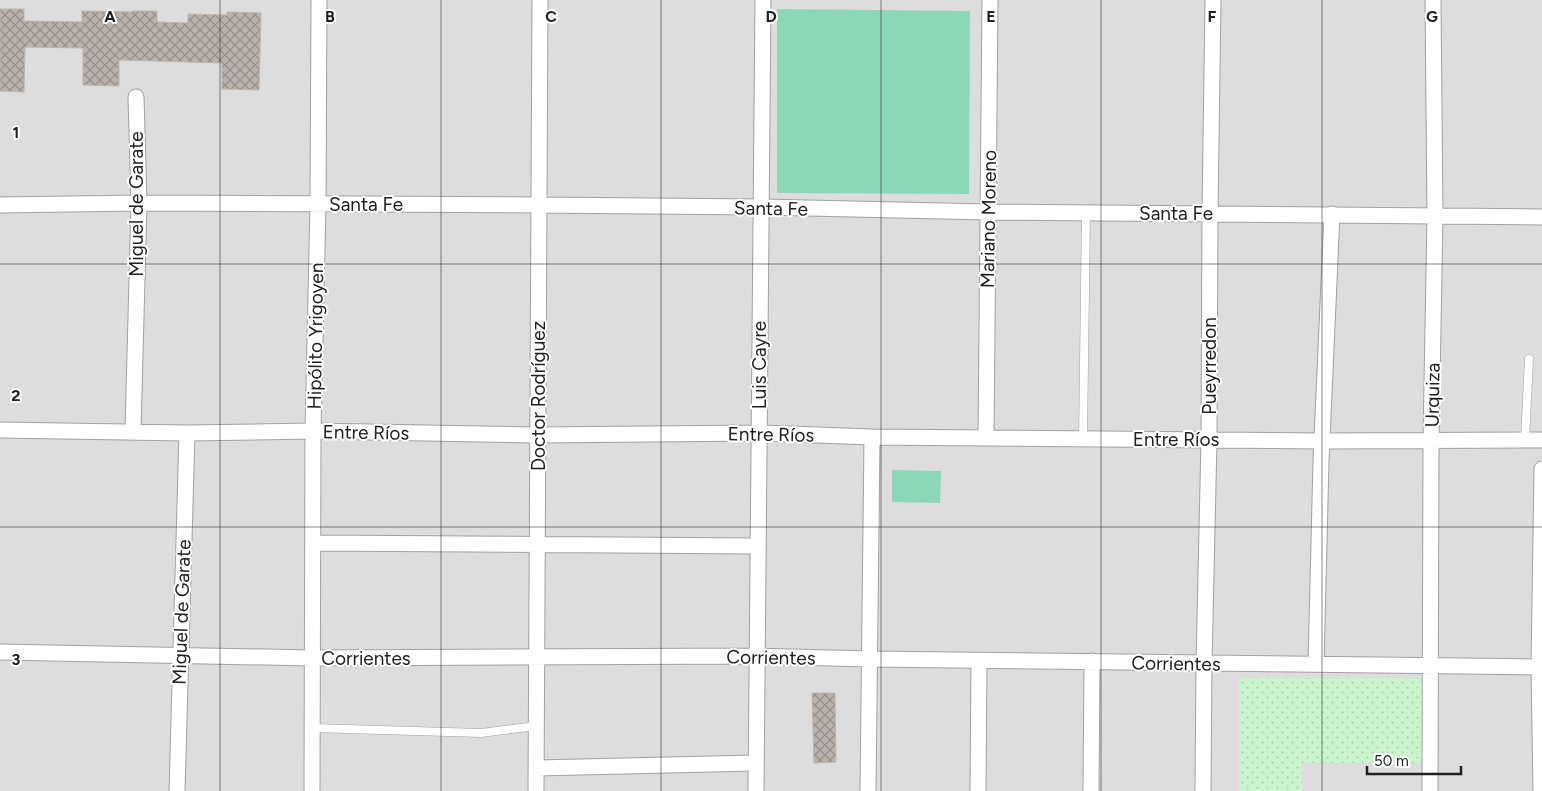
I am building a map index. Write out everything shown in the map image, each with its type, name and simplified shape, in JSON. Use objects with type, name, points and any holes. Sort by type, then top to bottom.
[{"type":"street","name":"Hipólito Yrigoyen","points":[[312,791],[313,431],[318,204],[319,0]]},
{"type":"street","name":"Doctor Rodríguez","points":[[536,791],[540,0]]},
{"type":"street","name":"Luis Cayre","points":[[756,791],[763,0]]},
{"type":"street","name":"Mariano Moreno","points":[[986,438],[990,0]]},
{"type":"street","name":"Pueyrredon","points":[[1203,791],[1209,440],[1213,0]]},
{"type":"street","name":"Urquiza","points":[[1430,791],[1429,665],[1434,216],[1433,0]]},
{"type":"street","name":"Miguel de Garate","points":[[133,431],[139,203],[136,97]]},
{"type":"street","name":"Santa Fe","points":[[0,205],[139,203],[539,205],[1542,218]]},
{"type":"street","points":[[1316,664],[1321,461],[1332,214]]},
{"type":"street","name":"Entre Ríos","points":[[0,430],[187,433],[313,431],[537,434],[759,433],[872,437],[1209,440],[1542,440]]},
{"type":"street","name":"Miguel de Garate","points":[[177,791],[187,433]]},
{"type":"street","points":[[868,791],[872,437]]},
{"type":"street","points":[[1540,791],[1542,469]]},
{"type":"street","points":[[314,543],[758,546]]},
{"type":"street","name":"Corrientes","points":[[0,652],[313,658],[757,656],[870,660],[1541,667]]},
{"type":"street","points":[[978,791],[979,661]]},
{"type":"street","points":[[1091,791],[1092,661]]},
{"type":"street","points":[[536,768],[756,763]]},
{"type":"lane","points":[[1083,439],[1086,213]]},
{"type":"lane","points":[[1525,440],[1529,359]]},
{"type":"lane","points":[[313,728],[481,732],[536,726]]},
{"type":"shaded area","points":[[0,0],[1542,0],[1542,791],[0,791]]},
{"type":"green space","points":[[777,9],[970,11],[969,194],[777,193]]},
{"type":"green space","points":[[892,470],[941,471],[940,503],[892,502]]},
{"type":"green space","points":[[1239,678],[1425,678],[1425,763],[1302,763],[1302,791],[1239,791]]},
{"type":"building","points":[[0,9],[24,9],[24,21],[82,22],[82,11],[157,11],[157,22],[188,23],[188,14],[227,15],[227,12],[261,13],[259,90],[222,89],[222,63],[119,60],[119,86],[83,85],[83,48],[25,47],[24,92],[0,91]]},
{"type":"building","points":[[812,693],[835,693],[836,762],[814,763]]}]
